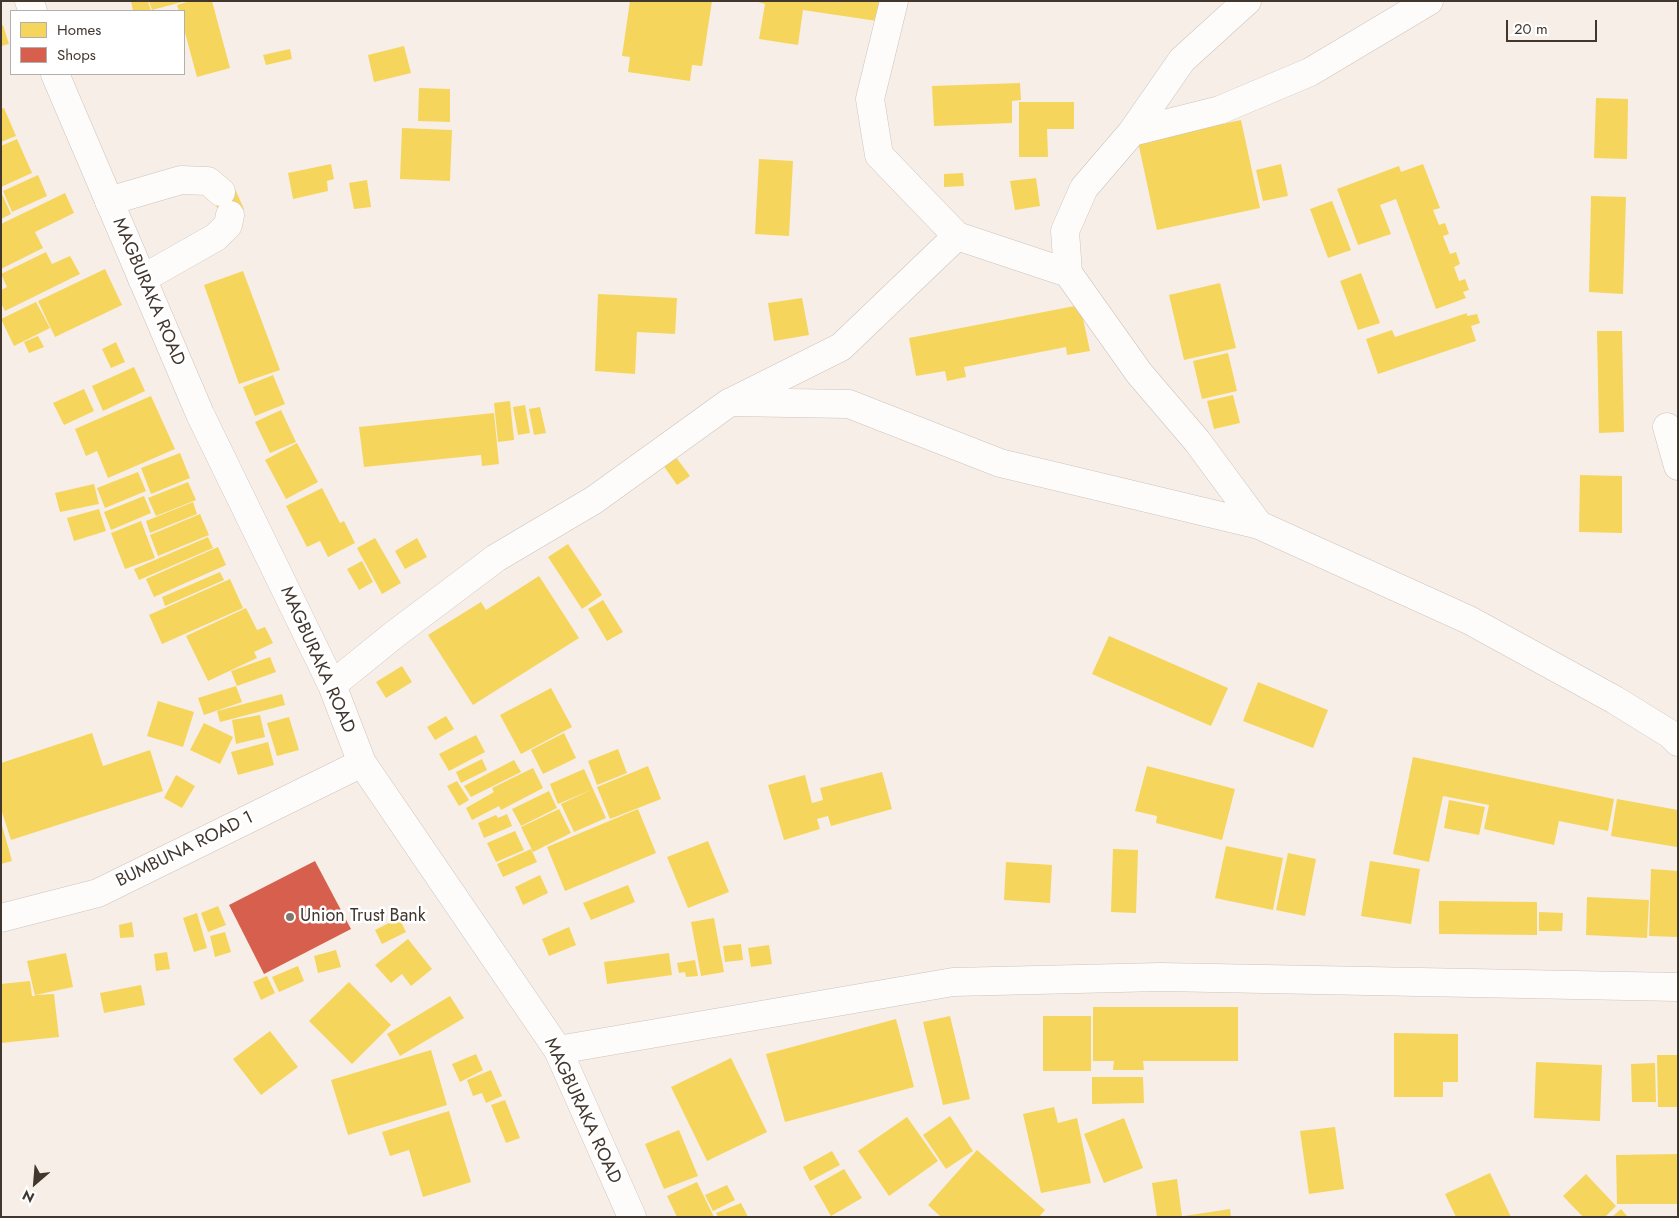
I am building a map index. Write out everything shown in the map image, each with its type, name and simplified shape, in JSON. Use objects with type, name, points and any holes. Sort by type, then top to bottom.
[{"type":"street","points":[[894,1],[870,99],[880,154],[957,236],[1068,273]]},
{"type":"street","points":[[1247,1],[1182,60],[1132,132],[1084,188],[1065,231],[1068,273],[1139,373],[1197,441],[1259,525]]},
{"type":"street","points":[[1132,132],[1220,110],[1310,72],[1429,1]]},
{"type":"street","name":"MAGBURAKA ROAD","points":[[55,75],[200,414],[332,685],[362,763],[558,1050],[632,1217]]},
{"type":"street","points":[[109,201],[181,180],[208,181],[226,204],[228,225],[216,237],[142,279]]},
{"type":"street","points":[[332,685],[395,634],[496,558],[594,500],[730,402],[841,347],[957,236]]},
{"type":"street","points":[[730,402],[849,404],[1000,463],[1259,525],[1469,620],[1615,700],[1675,736]]},
{"type":"street","points":[[1667,427],[1678,466]]},
{"type":"street","name":"BUMBUNA ROAD 1","points":[[1,918],[98,893],[362,763]]},
{"type":"street","points":[[558,1050],[953,982],[1162,977],[1678,987]]},
{"type":"building: Homes","points":[[131,1],[148,1],[151,10],[133,10]]},
{"type":"building: Homes","points":[[149,1],[182,1],[182,2],[152,10]]},
{"type":"building: Homes","points":[[190,1],[212,1],[230,68],[197,77],[185,33],[185,10],[179,10],[177,5]]},
{"type":"building: Homes","points":[[630,1],[712,1],[702,66],[692,65],[690,81],[628,72],[630,57],[622,56]]},
{"type":"building: Homes","points":[[755,1],[880,1],[877,21],[803,10],[798,45],[759,39],[765,4]]},
{"type":"building: Homes","points":[[3,25],[9,44],[1,46],[1,26]]},
{"type":"building: Homes","points":[[404,46],[411,73],[374,82],[368,55]]},
{"type":"building: Homes","points":[[290,49],[292,59],[266,65],[263,55]]},
{"type":"building: Homes","points":[[1020,83],[1021,100],[1012,101],[1012,123],[934,126],[932,86]]},
{"type":"building: Homes","points":[[419,88],[450,89],[450,122],[418,121]]},
{"type":"building: Homes","points":[[1596,98],[1628,99],[1627,159],[1594,158]]},
{"type":"building: Homes","points":[[1019,102],[1074,102],[1074,129],[1047,129],[1048,157],[1019,157]]},
{"type":"building: Homes","points":[[4,108],[16,136],[1,142],[1,109]]},
{"type":"building: Homes","points":[[1241,120],[1260,208],[1157,230],[1138,142]]},
{"type":"building: Homes","points":[[402,128],[452,130],[450,181],[400,179]]},
{"type":"building: Homes","points":[[17,139],[32,173],[1,187],[1,146]]},
{"type":"building: Homes","points":[[759,159],[793,161],[789,236],[755,234]]},
{"type":"building: Homes","points":[[331,164],[334,179],[327,181],[328,191],[293,199],[288,173]]},
{"type":"building: Homes","points":[[1281,164],[1288,196],[1263,201],[1256,170]]},
{"type":"building: Homes","points":[[1423,164],[1440,208],[1433,210],[1439,225],[1445,223],[1449,234],[1443,236],[1450,254],[1456,252],[1460,264],[1454,267],[1459,281],[1465,279],[1469,290],[1463,292],[1466,298],[1436,309],[1396,199],[1380,205],[1391,234],[1358,245],[1337,189],[1399,166],[1401,172]]},
{"type":"building: Homes","points":[[963,173],[964,186],[944,187],[944,174]]},
{"type":"building: Homes","points":[[38,175],[47,196],[12,212],[3,191]]},
{"type":"building: Homes","points":[[1036,178],[1040,206],[1015,210],[1010,181]]},
{"type":"building: Homes","points":[[367,180],[371,207],[354,209],[349,183]]},
{"type":"building: Homes","points":[[234,187],[244,209],[222,219],[212,196]]},
{"type":"building: Homes","points":[[1,192],[11,214],[1,219]]},
{"type":"building: Homes","points":[[65,193],[74,213],[35,232],[43,248],[1,269],[1,224]]},
{"type":"building: Homes","points":[[1591,196],[1626,197],[1623,294],[1589,292]]},
{"type":"building: Homes","points":[[1332,201],[1351,250],[1328,258],[1310,209]]},
{"type":"building: Homes","points":[[46,252],[52,264],[70,256],[80,274],[5,311],[1,303],[1,290],[7,287],[1,274]]},
{"type":"building: Homes","points":[[105,269],[122,305],[55,337],[38,301]]},
{"type":"building: Homes","points":[[243,271],[280,370],[239,384],[204,285]]},
{"type":"building: Homes","points":[[1361,273],[1380,323],[1358,330],[1340,281]]},
{"type":"building: Homes","points":[[1220,283],[1236,348],[1184,360],[1169,295]]},
{"type":"building: Homes","points":[[598,294],[677,298],[675,334],[637,332],[635,374],[595,371]]},
{"type":"building: Homes","points":[[802,298],[809,335],[774,341],[768,303]]},
{"type":"building: Homes","points":[[36,302],[50,328],[14,346],[1,319]]},
{"type":"building: Homes","points":[[1080,305],[1090,351],[1067,355],[1066,347],[964,367],[966,377],[947,381],[945,371],[916,376],[909,338]]},
{"type":"building: Homes","points":[[1467,313],[1467,316],[1477,314],[1480,323],[1471,326],[1476,341],[1378,374],[1366,339],[1392,330],[1395,337]]},
{"type":"building: Homes","points":[[1597,331],[1622,331],[1624,432],[1599,433]]},
{"type":"building: Homes","points":[[38,336],[44,347],[29,353],[24,342]]},
{"type":"building: Homes","points":[[116,342],[125,362],[111,368],[102,349]]},
{"type":"building: Homes","points":[[1228,353],[1237,391],[1202,399],[1193,361]]},
{"type":"building: Homes","points":[[134,367],[145,391],[103,411],[92,386]]},
{"type":"building: Homes","points":[[273,375],[285,404],[255,416],[243,387]]},
{"type":"building: Homes","points":[[84,389],[94,411],[64,425],[53,403]]},
{"type":"building: Homes","points":[[1233,395],[1240,423],[1214,429],[1207,401]]},
{"type":"building: Homes","points":[[151,396],[175,449],[108,478],[97,451],[86,456],[75,429]]},
{"type":"building: Homes","points":[[510,401],[514,440],[498,442],[494,403]]},
{"type":"building: Homes","points":[[525,405],[530,433],[518,435],[513,407]]},
{"type":"building: Homes","points":[[540,407],[546,433],[534,435],[529,409]]},
{"type":"building: Homes","points":[[281,410],[296,442],[270,453],[255,422]]},
{"type":"building: Homes","points":[[494,413],[499,464],[482,466],[481,455],[364,467],[359,427]]},
{"type":"building: Homes","points":[[297,443],[318,482],[286,499],[265,460]]},
{"type":"building: Homes","points":[[180,453],[190,478],[151,494],[141,468]]},
{"type":"building: Homes","points":[[675,456],[690,476],[677,485],[663,465]]},
{"type":"building: Homes","points":[[138,472],[146,491],[105,508],[97,488]]},
{"type":"building: Homes","points":[[1580,475],[1622,476],[1622,533],[1579,532]]},
{"type":"building: Homes","points":[[188,482],[196,500],[156,516],[148,498]]},
{"type":"building: Homes","points":[[94,484],[99,504],[60,512],[55,493]]},
{"type":"building: Homes","points":[[322,488],[340,523],[344,521],[355,543],[328,557],[320,541],[307,547],[286,506]]},
{"type":"building: Homes","points":[[144,496],[151,513],[111,530],[104,512]]},
{"type":"building: Homes","points":[[193,502],[197,514],[150,533],[146,521]]},
{"type":"building: Homes","points":[[99,509],[106,531],[74,541],[67,518]]},
{"type":"building: Homes","points":[[200,514],[209,535],[158,556],[150,535]]},
{"type":"building: Homes","points":[[141,521],[155,558],[125,569],[111,533]]},
{"type":"building: Homes","points":[[208,537],[213,548],[139,580],[134,569]]},
{"type":"building: Homes","points":[[375,538],[401,583],[382,594],[357,548]]},
{"type":"building: Homes","points":[[417,538],[427,557],[405,569],[395,551]]},
{"type":"building: Homes","points":[[568,544],[602,595],[582,609],[548,557]]},
{"type":"building: Homes","points":[[218,547],[226,565],[154,597],[146,579]]},
{"type":"building: Homes","points":[[362,561],[373,582],[359,590],[347,569]]},
{"type":"building: Homes","points":[[220,572],[224,580],[165,606],[162,597]]},
{"type":"building: Homes","points":[[539,576],[579,638],[473,705],[428,635],[481,602],[486,610]]},
{"type":"building: Homes","points":[[230,579],[243,608],[162,644],[149,615]]},
{"type":"building: Homes","points":[[603,600],[623,632],[607,641],[588,609]]},
{"type":"building: Homes","points":[[246,608],[257,630],[265,627],[273,643],[254,652],[257,658],[208,681],[186,636]]},
{"type":"building: Homes","points":[[1109,636],[1228,688],[1211,726],[1092,674]]},
{"type":"building: Homes","points":[[270,657],[276,672],[237,686],[231,671]]},
{"type":"building: Homes","points":[[402,666],[412,682],[386,698],[376,682]]},
{"type":"building: Homes","points":[[1258,682],[1328,710],[1313,748],[1243,721]]},
{"type":"building: Homes","points":[[236,686],[242,702],[204,715],[198,698]]},
{"type":"building: Homes","points":[[551,688],[572,727],[521,754],[500,715]]},
{"type":"building: Homes","points":[[282,694],[285,705],[220,722],[217,711]]},
{"type":"building: Homes","points":[[158,701],[194,712],[183,747],[147,736]]},
{"type":"building: Homes","points":[[260,715],[265,737],[236,744],[232,720]]},
{"type":"building: Homes","points":[[446,716],[454,729],[435,740],[427,727]]},
{"type":"building: Homes","points":[[289,717],[299,750],[277,756],[267,723]]},
{"type":"building: Homes","points":[[204,723],[233,737],[220,764],[190,750]]},
{"type":"building: Homes","points":[[92,733],[103,766],[150,750],[163,791],[11,840],[1,809],[1,763]]},
{"type":"building: Homes","points":[[564,733],[576,758],[543,774],[531,750]]},
{"type":"building: Homes","points":[[476,735],[485,752],[449,771],[439,754]]},
{"type":"building: Homes","points":[[268,742],[274,765],[238,775],[231,752]]},
{"type":"building: Homes","points":[[618,749],[627,773],[597,785],[588,761]]},
{"type":"building: Homes","points":[[1413,757],[1614,799],[1608,831],[1559,821],[1554,845],[1484,829],[1489,805],[1443,796],[1429,862],[1393,854]]},
{"type":"building: Homes","points":[[482,759],[487,770],[461,783],[456,772]]},
{"type":"building: Homes","points":[[514,760],[521,772],[471,797],[464,786]]},
{"type":"building: Homes","points":[[648,766],[661,799],[610,819],[597,787]]},
{"type":"building: Homes","points":[[1147,766],[1235,789],[1222,840],[1156,823],[1157,816],[1135,811]]},
{"type":"building: Homes","points":[[533,768],[543,788],[501,810],[499,806],[472,820],[466,808],[494,792],[492,788]]},
{"type":"building: Homes","points":[[584,769],[593,789],[558,804],[550,784]]},
{"type":"building: Homes","points":[[882,772],[892,809],[831,826],[828,816],[817,819],[820,829],[784,840],[768,785],[805,775],[812,803],[823,800],[820,788]]},
{"type":"building: Homes","points":[[176,775],[195,786],[182,808],[164,798]]},
{"type":"building: Homes","points":[[457,781],[469,800],[459,806],[447,786]]},
{"type":"building: Homes","points":[[593,789],[606,818],[574,832],[561,804]]},
{"type":"building: Homes","points":[[549,791],[557,808],[521,826],[512,809]]},
{"type":"building: Homes","points":[[1617,799],[1678,810],[1677,847],[1611,836]]},
{"type":"building: Homes","points":[[1449,800],[1485,807],[1479,835],[1444,828]]},
{"type":"building: Homes","points":[[559,809],[571,833],[533,852],[521,827]]},
{"type":"building: Homes","points":[[638,809],[656,853],[565,891],[547,847]]},
{"type":"building: Homes","points":[[507,814],[512,826],[484,838],[478,823],[496,815],[498,818]]},
{"type":"building: Homes","points":[[1,822],[12,861],[1,864]]},
{"type":"building: Homes","points":[[515,831],[524,850],[496,862],[487,843]]},
{"type":"building: Homes","points":[[708,841],[729,892],[688,908],[667,857]]},
{"type":"building: Homes","points":[[1226,846],[1283,858],[1273,910],[1215,898]]},
{"type":"building: Homes","points":[[531,849],[537,862],[503,877],[497,864]]},
{"type":"building: Homes","points":[[1113,849],[1138,850],[1136,913],[1111,912]]},
{"type":"building: Homes","points":[[1288,853],[1316,859],[1305,916],[1276,910]]},
{"type":"building: Homes","points":[[1370,861],[1420,869],[1411,924],[1361,916]]},
{"type":"building: Homes","points":[[1006,862],[1052,865],[1050,903],[1004,900]]},
{"type":"building: Homes","points":[[1651,869],[1678,871],[1678,937],[1649,936]]},
{"type":"building: Homes","points":[[540,875],[548,893],[523,905],[515,887]]},
{"type":"building: Homes","points":[[628,885],[635,902],[591,920],[583,903]]},
{"type":"building: Homes","points":[[1587,897],[1649,900],[1647,938],[1586,935]]},
{"type":"building: Homes","points":[[1439,901],[1537,902],[1537,935],[1439,934]]},
{"type":"building: Homes","points":[[218,906],[226,925],[208,932],[201,913]]},
{"type":"building: Homes","points":[[1539,912],[1563,913],[1562,931],[1539,931]]},
{"type":"building: Homes","points":[[197,913],[207,948],[194,952],[183,918]]},
{"type":"building: Homes","points":[[399,918],[406,932],[382,944],[375,930]]},
{"type":"building: Homes","points":[[714,918],[724,972],[701,976],[691,922]]},
{"type":"building: Homes","points":[[132,922],[134,937],[120,938],[119,925]]},
{"type":"building: Homes","points":[[569,927],[576,945],[549,956],[542,939]]},
{"type":"building: Homes","points":[[225,932],[231,952],[215,957],[210,936]]},
{"type":"building: Homes","points":[[408,939],[432,969],[411,986],[402,974],[391,983],[375,965]]},
{"type":"building: Homes","points":[[741,944],[743,960],[725,962],[723,946]]},
{"type":"building: Homes","points":[[769,945],[772,964],[751,967],[748,948]]},
{"type":"building: Homes","points":[[336,950],[341,967],[318,973],[314,956]]},
{"type":"building: Homes","points":[[167,952],[170,969],[156,971],[154,954]]},
{"type":"building: Homes","points":[[66,953],[73,987],[35,995],[54,994],[59,1037],[1,1043],[1,984],[30,981],[32,996],[35,996],[27,961]]},
{"type":"building: Homes","points":[[669,953],[672,975],[607,984],[604,962]]},
{"type":"building: Homes","points":[[695,960],[698,976],[686,977],[685,972],[679,973],[677,963]]},
{"type":"building: Homes","points":[[298,966],[304,981],[279,992],[272,977]]},
{"type":"building: Homes","points":[[267,976],[275,993],[261,1000],[253,982]]},
{"type":"building: Homes","points":[[349,982],[391,1025],[352,1064],[309,1021]]},
{"type":"building: Homes","points":[[141,985],[145,1005],[104,1013],[100,993]]},
{"type":"building: Homes","points":[[450,996],[464,1018],[400,1056],[387,1034]]},
{"type":"building: Homes","points":[[1093,1007],[1238,1007],[1238,1061],[1143,1061],[1144,1070],[1113,1070],[1114,1061],[1093,1061]]},
{"type":"building: Homes","points":[[950,1016],[970,1099],[943,1105],[923,1022]]},
{"type":"building: Homes","points":[[1043,1016],[1091,1016],[1091,1071],[1043,1071]]},
{"type":"building: Homes","points":[[896,1019],[914,1087],[785,1122],[766,1054]]},
{"type":"building: Homes","points":[[270,1031],[298,1067],[261,1095],[233,1059]]},
{"type":"building: Homes","points":[[1394,1033],[1458,1034],[1458,1082],[1443,1082],[1443,1097],[1394,1097]]},
{"type":"building: Homes","points":[[431,1050],[447,1105],[348,1135],[331,1080]]},
{"type":"building: Homes","points":[[476,1054],[483,1070],[460,1082],[452,1064]]},
{"type":"building: Homes","points":[[1657,1055],[1678,1055],[1678,1107],[1658,1107]]},
{"type":"building: Homes","points":[[731,1058],[767,1132],[707,1161],[671,1087]]},
{"type":"building: Homes","points":[[1536,1062],[1602,1065],[1600,1121],[1534,1118]]},
{"type":"building: Homes","points":[[1655,1063],[1656,1102],[1632,1102],[1631,1064]]},
{"type":"building: Homes","points":[[491,1070],[502,1096],[486,1103],[482,1093],[473,1096],[467,1080]]},
{"type":"building: Homes","points":[[1092,1077],[1143,1077],[1144,1103],[1092,1104]]},
{"type":"building: Homes","points":[[505,1100],[520,1138],[506,1143],[491,1105]]},
{"type":"building: Homes","points":[[1054,1107],[1058,1123],[1077,1118],[1091,1183],[1041,1193],[1023,1114]]},
{"type":"building: Homes","points":[[449,1111],[471,1182],[423,1197],[409,1150],[390,1156],[382,1132]]},
{"type":"building: Homes","points":[[950,1116],[973,1151],[946,1169],[923,1135]]},
{"type":"building: Homes","points":[[907,1117],[938,1161],[889,1196],[858,1151]]},
{"type":"building: Homes","points":[[1124,1118],[1143,1168],[1104,1183],[1084,1134]]},
{"type":"building: Homes","points":[[1335,1127],[1344,1189],[1309,1194],[1300,1131]]},
{"type":"building: Homes","points":[[679,1130],[698,1176],[664,1189],[645,1144]]},
{"type":"building: Homes","points":[[977,1150],[1045,1210],[1039,1217],[941,1217],[928,1205]]},
{"type":"building: Homes","points":[[832,1151],[840,1165],[810,1181],[803,1167]]},
{"type":"building: Homes","points":[[1678,1154],[1678,1204],[1617,1204],[1616,1155]]},
{"type":"building: Homes","points":[[844,1169],[862,1198],[831,1216],[814,1186]]},
{"type":"building: Homes","points":[[1490,1173],[1511,1217],[1456,1217],[1445,1194]]},
{"type":"building: Homes","points":[[1586,1174],[1616,1206],[1605,1217],[1583,1217],[1563,1196]]},
{"type":"building: Homes","points":[[1177,1179],[1182,1217],[1157,1217],[1152,1183]]},
{"type":"building: Homes","points":[[697,1182],[714,1217],[677,1217],[667,1196]]},
{"type":"building: Homes","points":[[727,1185],[735,1200],[713,1211],[705,1195]]},
{"type":"building: Homes","points":[[741,1203],[748,1217],[718,1217],[716,1213]]},
{"type":"building: Homes","points":[[1230,1209],[1231,1217],[1184,1217],[1184,1216]]},
{"type":"building: Homes","points":[[1621,1209],[1628,1217],[1612,1217]]},
{"type":"building: Shops","name":"Union Trust Bank","points":[[315,861],[351,929],[264,974],[229,905]]},
{"type":"place","name":"Union Trust Bank","points":[[290,917]]}]
